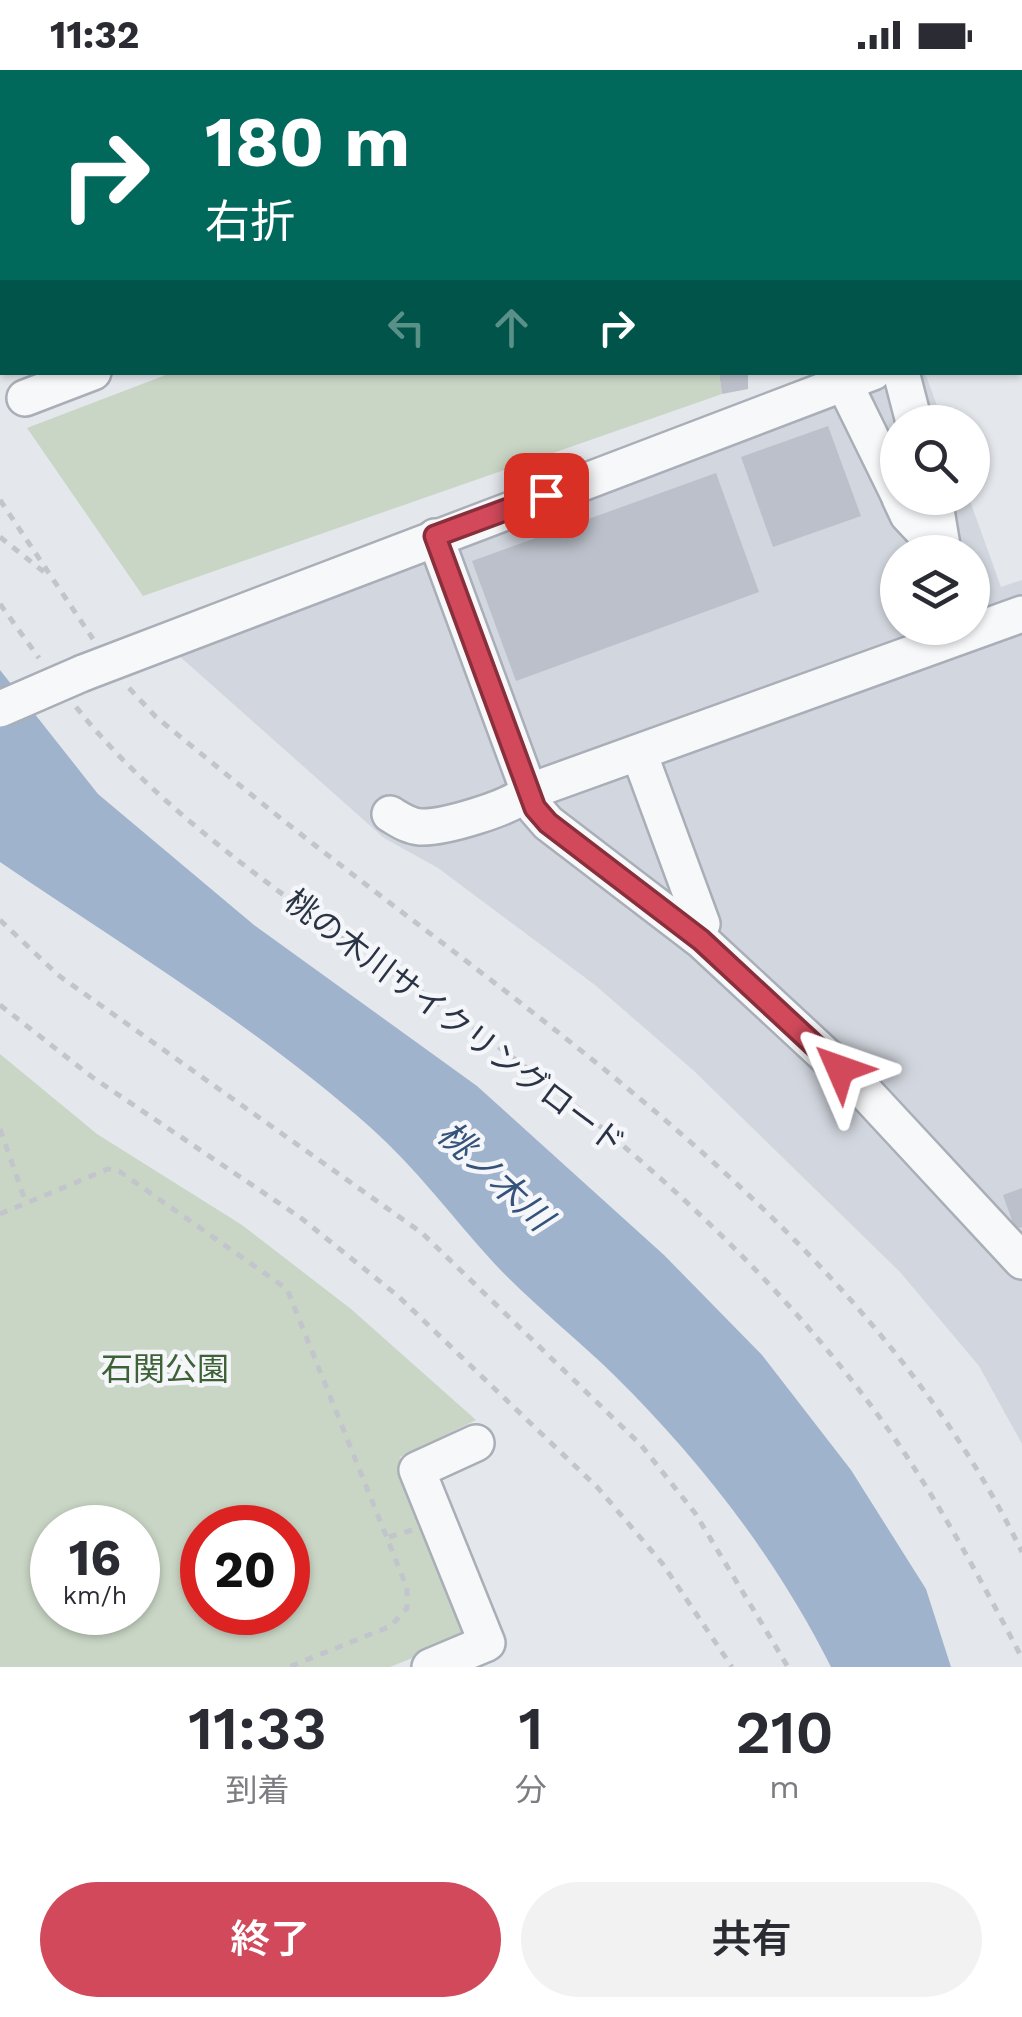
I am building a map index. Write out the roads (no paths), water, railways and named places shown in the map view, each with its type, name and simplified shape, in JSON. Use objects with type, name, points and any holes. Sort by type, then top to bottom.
[{"type":"street","points":[[25,398],[85,375]]},
{"type":"street","points":[[902,375],[910,405]]},
{"type":"street","points":[[0,709],[87,678],[435,536],[858,378],[880,442]]},
{"type":"street","points":[[908,515],[927,535]]},
{"type":"street","points":[[435,536],[528,792],[548,823],[696,936],[868,1094],[1022,1262]]},
{"type":"street","points":[[990,624],[1022,614]]},
{"type":"street","points":[[390,814],[408,825],[424,827],[516,804],[528,792],[929,645]]},
{"type":"street","points":[[639,752],[702,924],[696,936]]},
{"type":"street","points":[[430,1667],[494,1655],[418,1470],[476,1443]]},
{"type":"water","name":"桃ノ木川","points":[[0,670],[98,794],[254,925],[477,1086],[664,1255],[762,1355],[851,1470],[926,1589],[951,1667],[831,1667],[787,1588],[707,1477],[615,1376],[507,1277],[387,1143],[282,1055],[0,862]]},
{"type":"park label","name":"石関公園","points":[[165,1369]]}]
